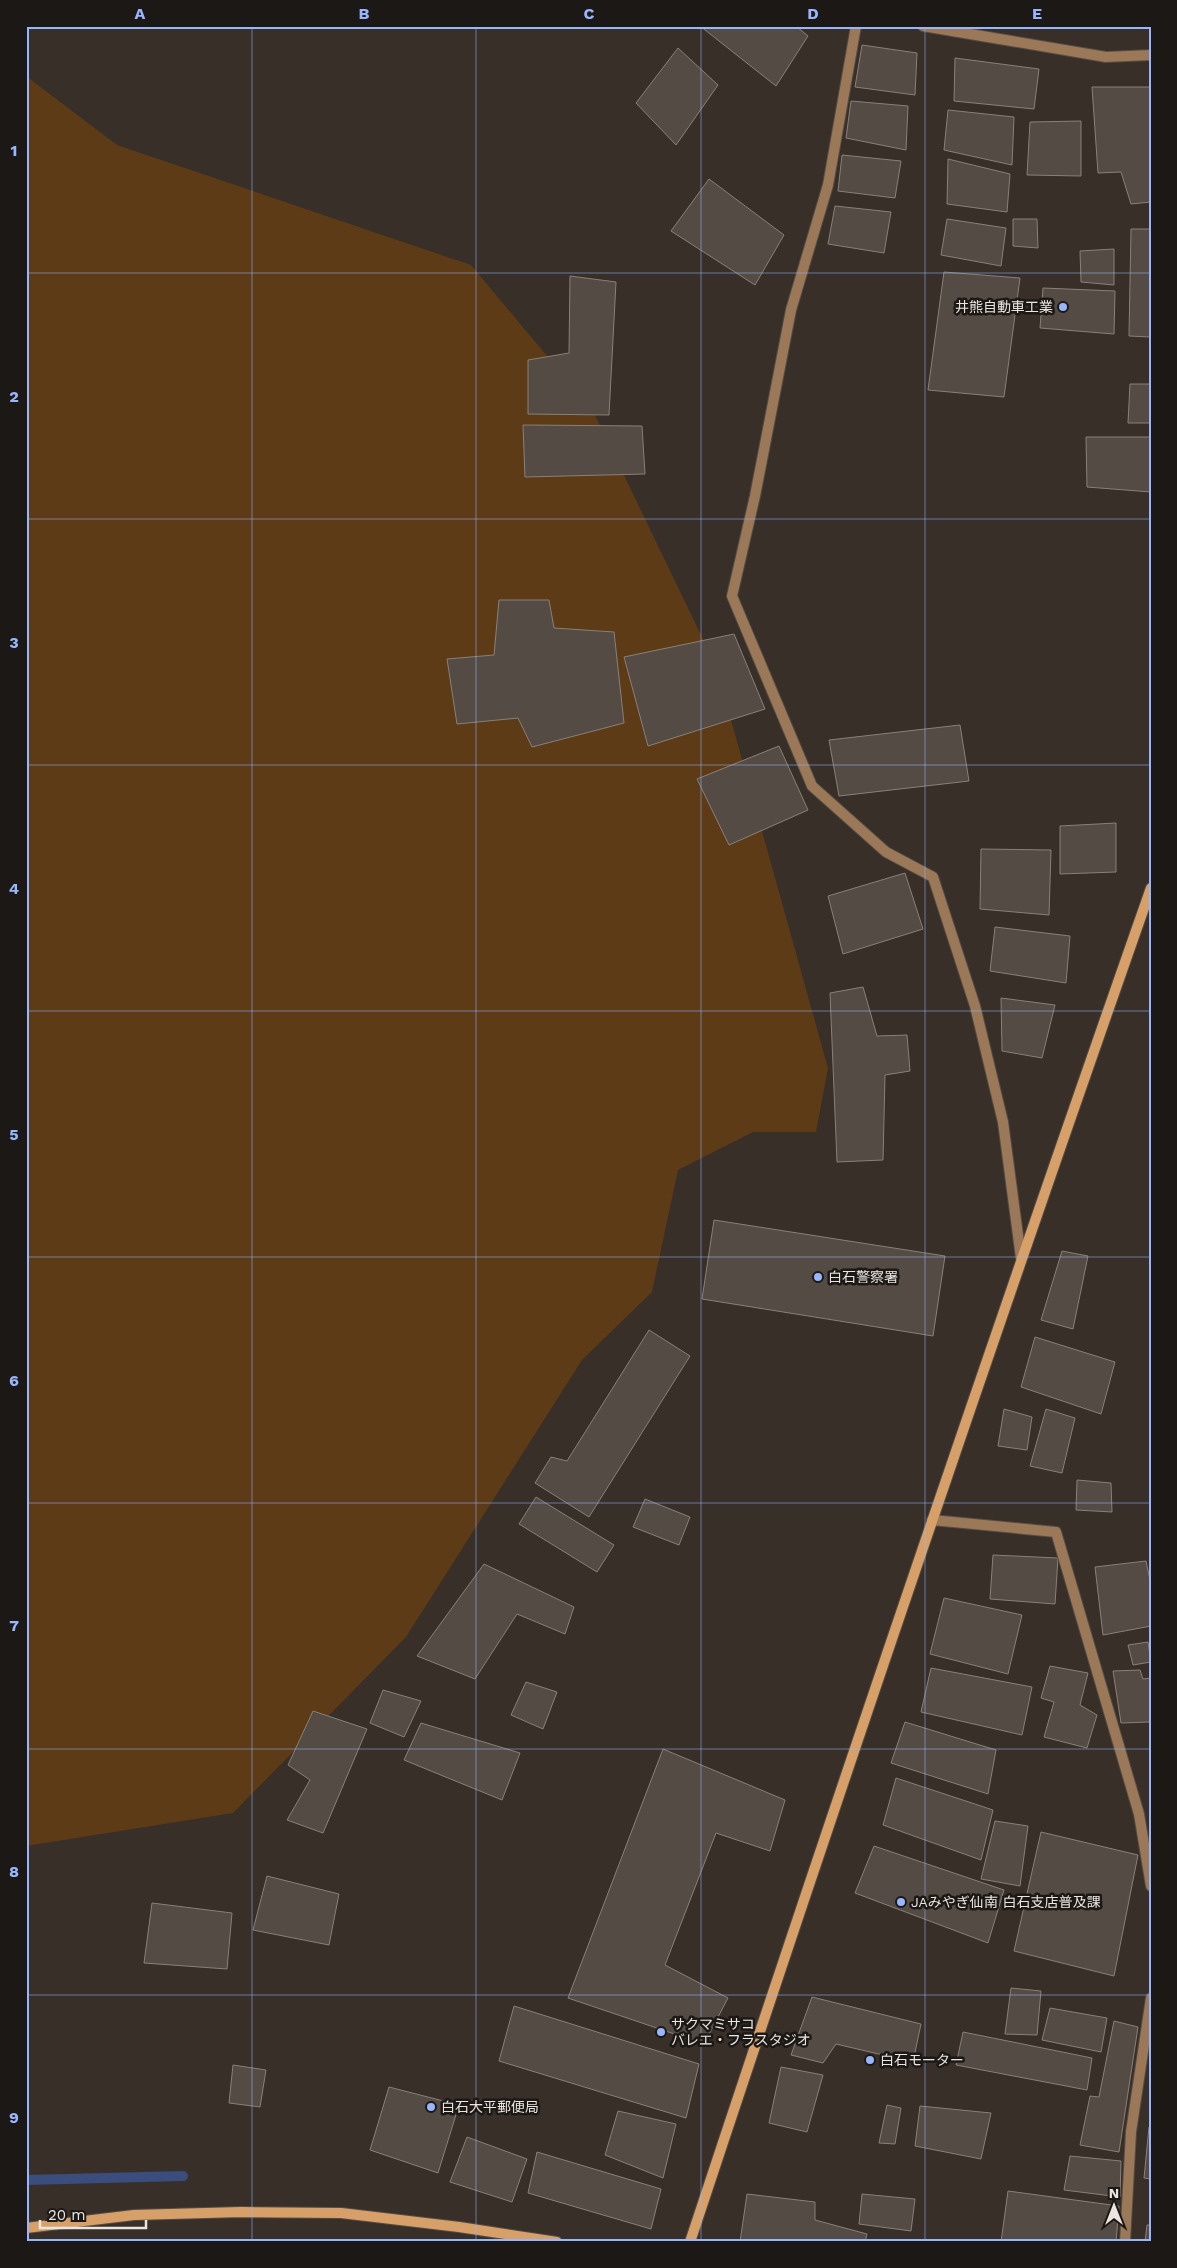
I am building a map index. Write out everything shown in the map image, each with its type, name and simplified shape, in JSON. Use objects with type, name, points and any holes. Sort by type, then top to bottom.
[{"type":"street","points":[[856,26],[828,185],[791,310],[732,596],[812,786],[886,852],[933,877],[974,1006],[1003,1122],[1020,1258]]},
{"type":"street","points":[[923,26],[1106,57],[1151,55]]},
{"type":"street","points":[[690,2242],[813,1870],[1020,1258],[1151,888]]},
{"type":"street","points":[[932,1520],[1056,1532],[1139,1814],[1151,1886]]},
{"type":"street","points":[[1125,2242],[1131,2132],[1151,1998]]},
{"type":"street","points":[[26,2228],[134,2215],[241,2212],[341,2214],[459,2227],[557,2242]]},
{"type":"shaded area","points":[[26,76],[117,145],[471,265],[593,411],[716,666],[828,1068],[816,1132],[753,1132],[678,1170],[652,1292],[582,1360],[406,1637],[233,1813],[26,1846]]},
{"type":"building","points":[[700,26],[796,26],[808,36],[776,86]]},
{"type":"building","points":[[862,45],[917,53],[915,95],[855,87]]},
{"type":"building","points":[[678,48],[718,85],[676,145],[636,103]]},
{"type":"building","points":[[955,58],[1039,69],[1034,109],[954,101]]},
{"type":"building","points":[[1092,87],[1151,87],[1151,202],[1131,204],[1121,172],[1098,173]]},
{"type":"building","points":[[851,101],[908,106],[906,150],[846,138]]},
{"type":"building","points":[[948,110],[1014,117],[1012,165],[944,150]]},
{"type":"building","points":[[1081,121],[1081,176],[1027,175],[1030,122]]},
{"type":"building","points":[[842,155],[901,161],[895,198],[838,191]]},
{"type":"building","points":[[948,159],[1010,174],[1007,212],[947,204]]},
{"type":"building","points":[[709,179],[784,235],[755,285],[671,231]]},
{"type":"building","points":[[835,206],[891,212],[884,253],[828,244]]},
{"type":"building","points":[[947,219],[1006,228],[1001,266],[941,255]]},
{"type":"building","points":[[1013,219],[1037,219],[1038,248],[1013,246]]},
{"type":"building","points":[[1131,229],[1151,229],[1151,337],[1129,336]]},
{"type":"building","points":[[1114,249],[1114,285],[1081,282],[1080,251]]},
{"type":"building","points":[[944,272],[1020,278],[1004,397],[928,390]]},
{"type":"building","points":[[570,276],[616,282],[609,415],[528,414],[528,360],[569,353]]},
{"type":"building","points":[[1043,288],[1115,291],[1114,334],[1040,328]]},
{"type":"building","points":[[1130,384],[1151,384],[1151,423],[1128,423]]},
{"type":"building","points":[[523,425],[642,426],[645,474],[525,477]]},
{"type":"building","points":[[1086,437],[1151,437],[1151,492],[1087,487]]},
{"type":"building","points":[[499,600],[549,600],[554,628],[614,632],[624,723],[532,747],[518,718],[457,724],[447,659],[494,655]]},
{"type":"building","points":[[734,634],[765,709],[648,746],[624,657]]},
{"type":"building","points":[[960,725],[969,781],[839,796],[829,740]]},
{"type":"building","points":[[779,746],[808,810],[729,845],[697,779]]},
{"type":"building","points":[[1116,823],[1116,872],[1060,874],[1060,826]]},
{"type":"building","points":[[981,849],[1051,850],[1049,915],[980,909]]},
{"type":"building","points":[[905,873],[923,929],[843,954],[828,896]]},
{"type":"building","points":[[995,927],[1070,936],[1066,983],[990,971]]},
{"type":"building","points":[[863,987],[877,1036],[907,1035],[910,1071],[885,1075],[883,1160],[837,1162],[830,993]]},
{"type":"building","points":[[1001,998],[1055,1005],[1042,1058],[1002,1051]]},
{"type":"building","points":[[714,1220],[945,1256],[933,1336],[702,1299]]},
{"type":"building","points":[[1062,1251],[1088,1256],[1073,1329],[1041,1320]]},
{"type":"building","points":[[649,1330],[690,1356],[589,1517],[535,1483],[551,1457],[567,1461]]},
{"type":"building","points":[[1035,1337],[1115,1362],[1101,1414],[1021,1387]]},
{"type":"building","points":[[1004,1409],[1032,1417],[1027,1450],[998,1446]]},
{"type":"building","points":[[1046,1409],[1075,1418],[1062,1473],[1030,1466]]},
{"type":"building","points":[[1077,1480],[1111,1483],[1112,1512],[1076,1510]]},
{"type":"building","points":[[536,1497],[614,1545],[597,1572],[519,1524]]},
{"type":"building","points":[[645,1499],[690,1517],[679,1545],[633,1527]]},
{"type":"building","points":[[993,1555],[1058,1558],[1055,1604],[990,1599]]},
{"type":"building","points":[[1146,1561],[1151,1585],[1151,1626],[1103,1635],[1095,1567]]},
{"type":"building","points":[[484,1564],[574,1607],[565,1634],[517,1614],[475,1679],[417,1656]]},
{"type":"building","points":[[944,1598],[1022,1615],[1008,1674],[930,1654]]},
{"type":"building","points":[[1148,1642],[1151,1662],[1133,1665],[1128,1645]]},
{"type":"building","points":[[1050,1666],[1088,1673],[1080,1705],[1097,1715],[1087,1748],[1044,1737],[1054,1702],[1041,1698]]},
{"type":"building","points":[[931,1668],[1032,1687],[1022,1735],[921,1712]]},
{"type":"building","points":[[1140,1670],[1143,1679],[1151,1678],[1151,1725],[1150,1722],[1121,1723],[1113,1671]]},
{"type":"building","points":[[526,1682],[557,1692],[543,1729],[511,1715]]},
{"type":"building","points":[[383,1690],[421,1701],[404,1737],[370,1723]]},
{"type":"building","points":[[313,1711],[367,1729],[323,1833],[287,1820],[310,1780],[288,1765]]},
{"type":"building","points":[[905,1722],[996,1750],[988,1794],[891,1763]]},
{"type":"building","points":[[421,1723],[520,1753],[502,1800],[404,1760]]},
{"type":"building","points":[[663,1749],[785,1800],[770,1851],[716,1833],[665,1965],[728,1998],[704,2044],[568,1998]]},
{"type":"building","points":[[896,1778],[993,1810],[981,1860],[883,1825]]},
{"type":"building","points":[[995,1821],[1028,1826],[1020,1886],[981,1879]]},
{"type":"building","points":[[1041,1832],[1138,1855],[1114,1976],[1014,1951]]},
{"type":"building","points":[[874,1846],[1004,1890],[988,1943],[855,1893]]},
{"type":"building","points":[[267,1876],[339,1894],[329,1945],[253,1930]]},
{"type":"building","points":[[152,1903],[232,1913],[227,1969],[144,1963]]},
{"type":"building","points":[[1011,1988],[1041,1991],[1037,2035],[1005,2034]]},
{"type":"building","points":[[812,1997],[921,2024],[913,2062],[836,2044],[823,2063],[791,2055]]},
{"type":"building","points":[[514,2006],[699,2064],[686,2118],[499,2061]]},
{"type":"building","points":[[1050,2008],[1107,2018],[1101,2052],[1042,2040]]},
{"type":"building","points":[[1114,2021],[1138,2027],[1119,2152],[1080,2145],[1090,2096],[1099,2097]]},
{"type":"building","points":[[963,2032],[1092,2058],[1087,2090],[956,2065]]},
{"type":"building","points":[[233,2065],[266,2070],[260,2107],[229,2103]]},
{"type":"building","points":[[781,2067],[823,2075],[807,2132],[769,2123]]},
{"type":"building","points":[[389,2087],[459,2105],[438,2173],[370,2150]]},
{"type":"building","points":[[887,2105],[901,2108],[895,2144],[879,2143]]},
{"type":"building","points":[[920,2106],[991,2113],[981,2159],[915,2146]]},
{"type":"building","points":[[618,2111],[676,2124],[663,2178],[605,2155]]},
{"type":"building","points":[[1149,2127],[1151,2127],[1151,2179],[1144,2178]]},
{"type":"building","points":[[467,2137],[527,2159],[512,2202],[450,2182]]},
{"type":"building","points":[[537,2152],[661,2189],[651,2229],[528,2193]]},
{"type":"building","points":[[1070,2156],[1121,2161],[1120,2197],[1064,2190]]},
{"type":"building","points":[[1008,2191],[1119,2206],[1116,2242],[1001,2242]]},
{"type":"building","points":[[747,2194],[815,2202],[815,2220],[867,2234],[865,2242],[740,2242]]},
{"type":"building","points":[[862,2194],[915,2199],[911,2231],[859,2224]]},
{"type":"building","points":[[1147,2225],[1151,2225],[1151,2242],[1145,2242]]},
{"type":"waterway","points":[[26,2180],[183,2176]]},
{"type":"place","name":"井熊自動車工業","points":[[1063,307]]},
{"type":"place","name":"白石警察署","points":[[818,1277]]},
{"type":"place","name":"JAみやぎ仙南 白石支店普及課","points":[[901,1902]]},
{"type":"place","name":"サクマミサコ バレエ・フラスタジオ","points":[[661,2032]]},
{"type":"place","name":"白石モーター","points":[[870,2060]]},
{"type":"place","name":"白石大平郵便局","points":[[431,2107]]}]
